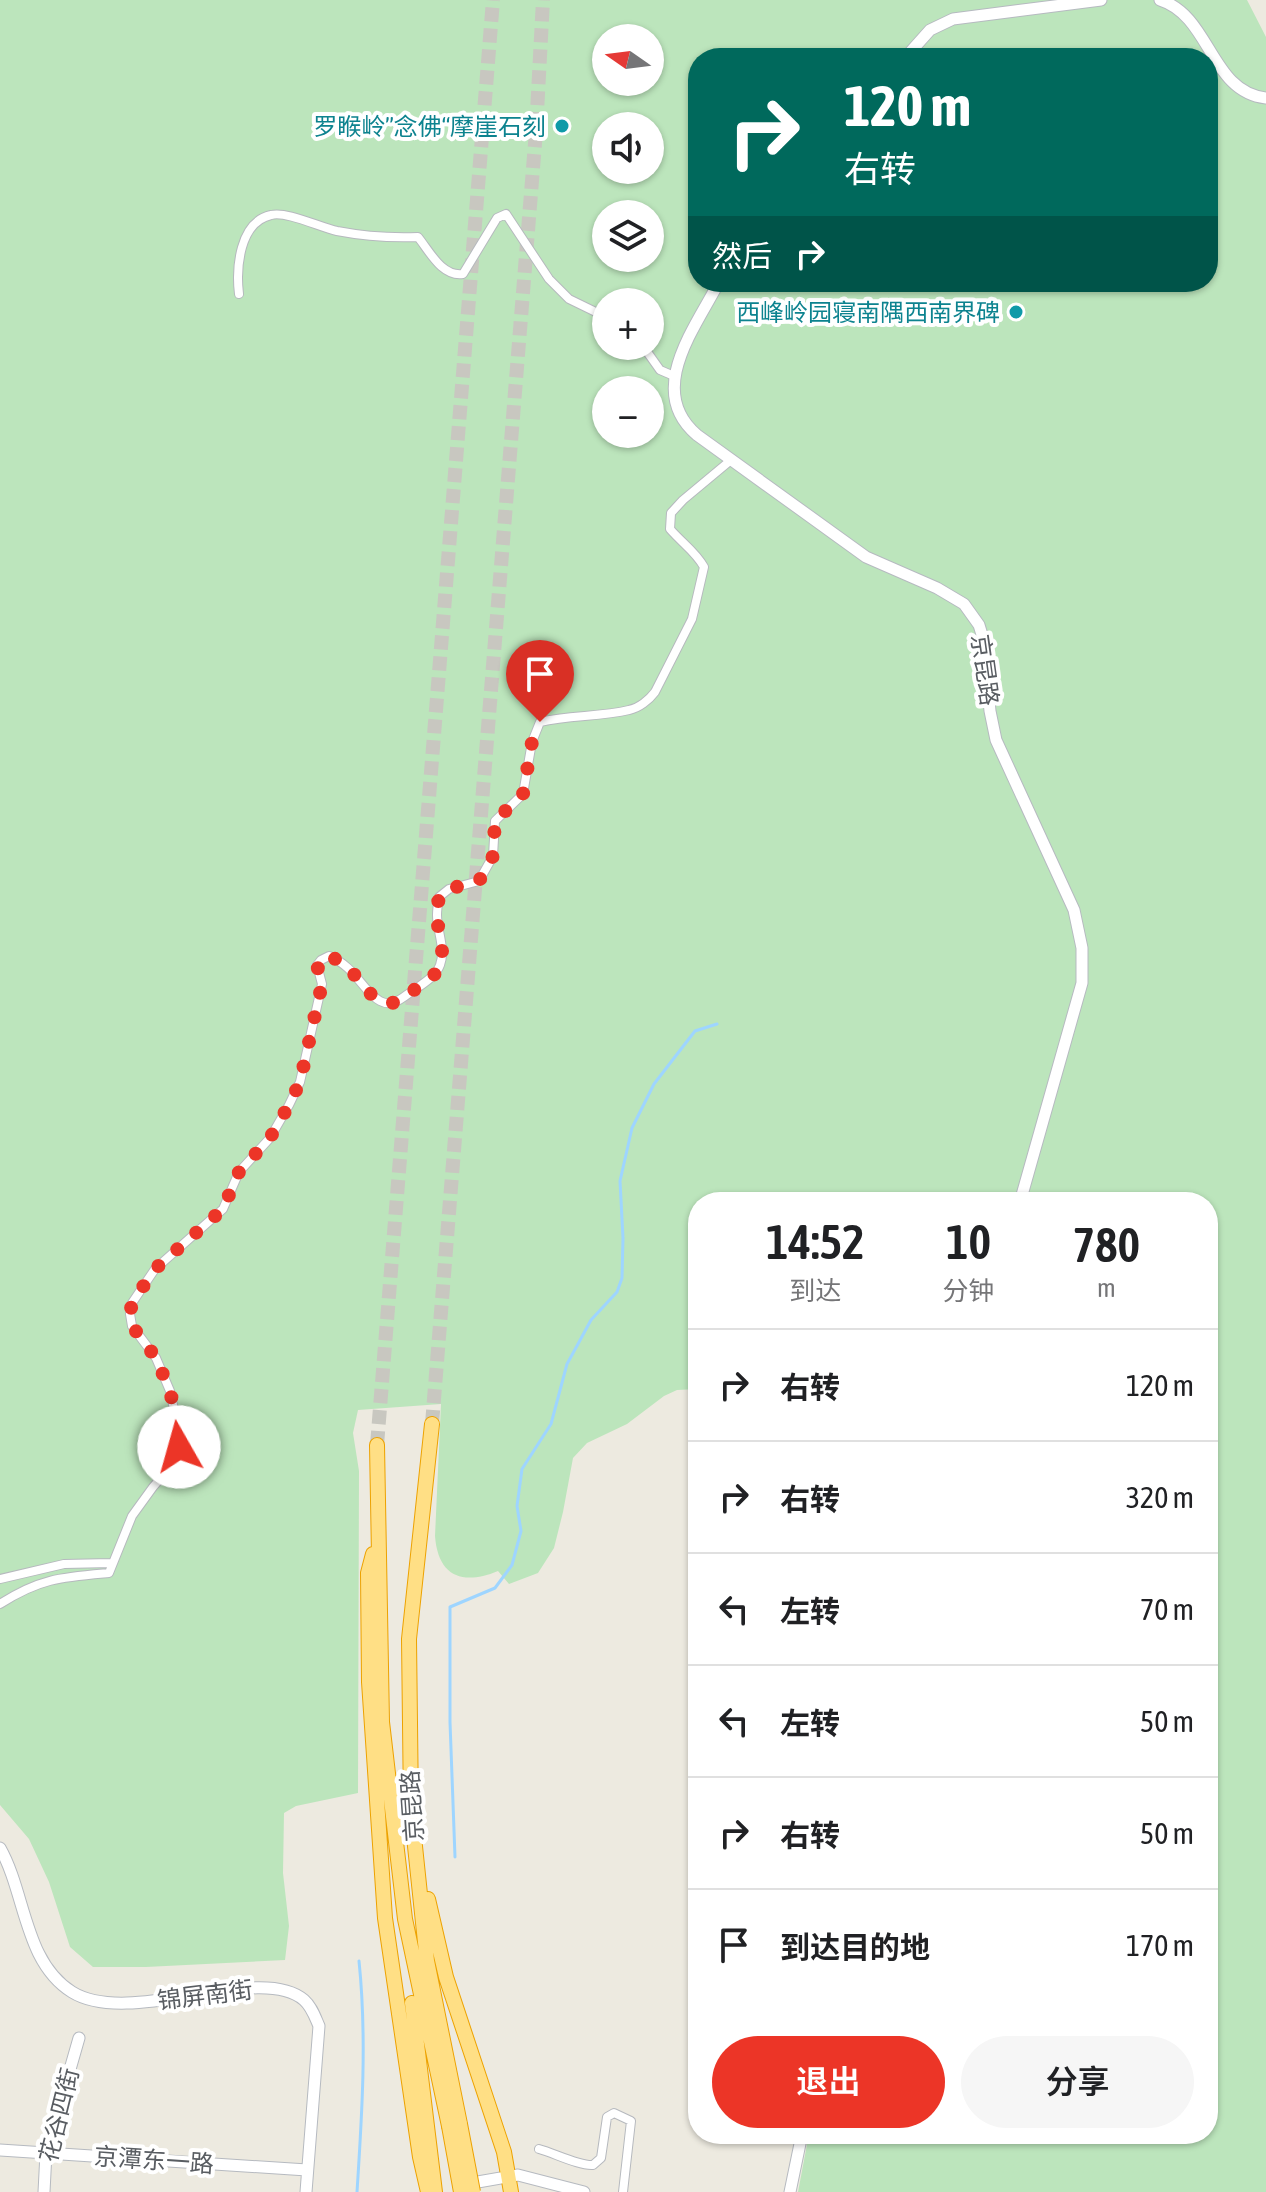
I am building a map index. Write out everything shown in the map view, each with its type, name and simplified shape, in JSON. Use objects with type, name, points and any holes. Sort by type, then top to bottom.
[{"type":"highway","name":"京昆路","points":[[432,1424],[409,1639],[411,1808],[427,1961],[454,2125],[460,2192]]},
{"type":"highway","name":"京昆路","points":[[377,1445],[382,1722],[405,1919],[473,2192]]},
{"type":"highway","points":[[378,1538],[368,1573],[374,1778],[385,1918],[420,2157],[428,2192]]},
{"type":"highway","points":[[411,1808],[446,1977],[504,2152],[509,2185]]},
{"type":"highway","points":[[405,1919],[435,2192]]},
{"type":"main road","points":[[914,48],[930,30],[953,19],[1101,0]]},
{"type":"main road","points":[[1160,0],[1174,6],[1191,20],[1210,48]]},
{"type":"main road","points":[[1218,61],[1232,82],[1250,95],[1266,98]]},
{"type":"main road","points":[[674,376],[681,354],[714,292]]},
{"type":"main road","name":"京昆路","points":[[674,376],[674,397],[688,427],[866,557],[937,588],[964,604],[979,625],[986,653],[990,711],[996,740],[1067,893],[1080,931],[1082,948],[1082,983],[1078,1002],[1023,1192]]},
{"type":"main road","name":"锦屏南街","points":[[0,1848],[20,1895],[33,1943],[48,1971],[71,1991],[88,2000],[127,2004],[274,1987],[303,1998],[319,2026],[306,2192]]},
{"type":"main road","name":"花谷四街","points":[[44,2192],[46,2153],[79,2038]]},
{"type":"main road","points":[[790,2192],[800,2144]]},
{"type":"main road","name":"京潭东一路","points":[[0,2150],[307,2170]]},
{"type":"main road","name":"京昆路","points":[[460,2192],[472,2183],[509,2185],[531,2177],[584,2192]]},
{"type":"street","points":[[239,294],[237,276],[245,238],[256,223],[269,215],[279,214],[337,231],[418,237],[445,271],[454,275],[463,274],[497,218],[506,214],[549,279],[569,299],[592,310]]},
{"type":"street","points":[[653,360],[660,370],[674,376]]},
{"type":"street","points":[[0,1604],[25,1587],[53,1579],[109,1573],[132,1516],[179,1457],[177,1423],[170,1391],[156,1358],[132,1326],[132,1303],[155,1269],[223,1209],[239,1172],[270,1138],[289,1105],[300,1082],[322,984],[317,965],[329,956],[339,960],[357,975],[378,1001],[387,1004],[398,1002],[431,977],[440,966],[439,897],[449,889],[479,881],[485,871],[493,856],[495,821],[523,794],[532,742],[540,722],[566,716],[631,710],[649,700],[655,692],[692,619],[704,567],[696,553],[670,529],[671,513],[731,460]]},
{"type":"street","points":[[0,1579],[64,1564],[111,1563]]},
{"type":"street","points":[[539,2149],[579,2164],[593,2165],[601,2158],[607,2117],[614,2113],[625,2117],[631,2121],[632,2133],[623,2192]]},
{"type":"green space","points":[[0,0],[1247,0],[1266,37],[1266,2192],[798,2192],[807,2144],[1218,2144],[1218,1192],[688,1192],[688,1389],[664,1396],[627,1424],[587,1443],[573,1458],[554,1548],[538,1573],[509,1584],[498,1571],[473,1577],[454,1574],[441,1560],[435,1536],[441,1404],[358,1410],[353,1433],[359,1471],[358,1793],[296,1806],[284,1813],[283,1873],[289,1926],[285,1960],[93,1967],[70,1947],[49,1882],[29,1839],[0,1805]]},
{"type":"waterway","points":[[455,1857],[450,1607],[495,1588],[512,1565],[521,1531],[517,1506],[522,1469],[551,1424],[567,1364],[591,1320],[617,1292],[622,1278],[620,1181],[632,1128],[654,1084],[695,1031],[717,1024]]},
{"type":"waterway","points":[[357,2192],[363,2048],[359,1961]]},
{"type":"tunnel","points":[[377,1445],[493,0]]},
{"type":"tunnel","points":[[432,1424],[536,131],[543,0]]},
{"type":"place","name":"罗睺岭”念佛“摩崖石刻","points":[[562,126]]},
{"type":"place","name":"西峰岭园寝南隅西南界碑","points":[[1016,312]]},
{"type":"route","points":[[179,1447],[170,1391],[156,1358],[132,1326],[132,1303],[155,1269],[223,1209],[239,1172],[270,1138],[289,1105],[300,1082],[322,984],[317,965],[321,960],[329,956],[339,960],[357,975],[378,1001],[387,1004],[398,1002],[431,977],[440,966],[439,897],[449,889],[479,881],[485,871],[493,856],[495,821],[523,794],[532,742],[540,722]]}]
